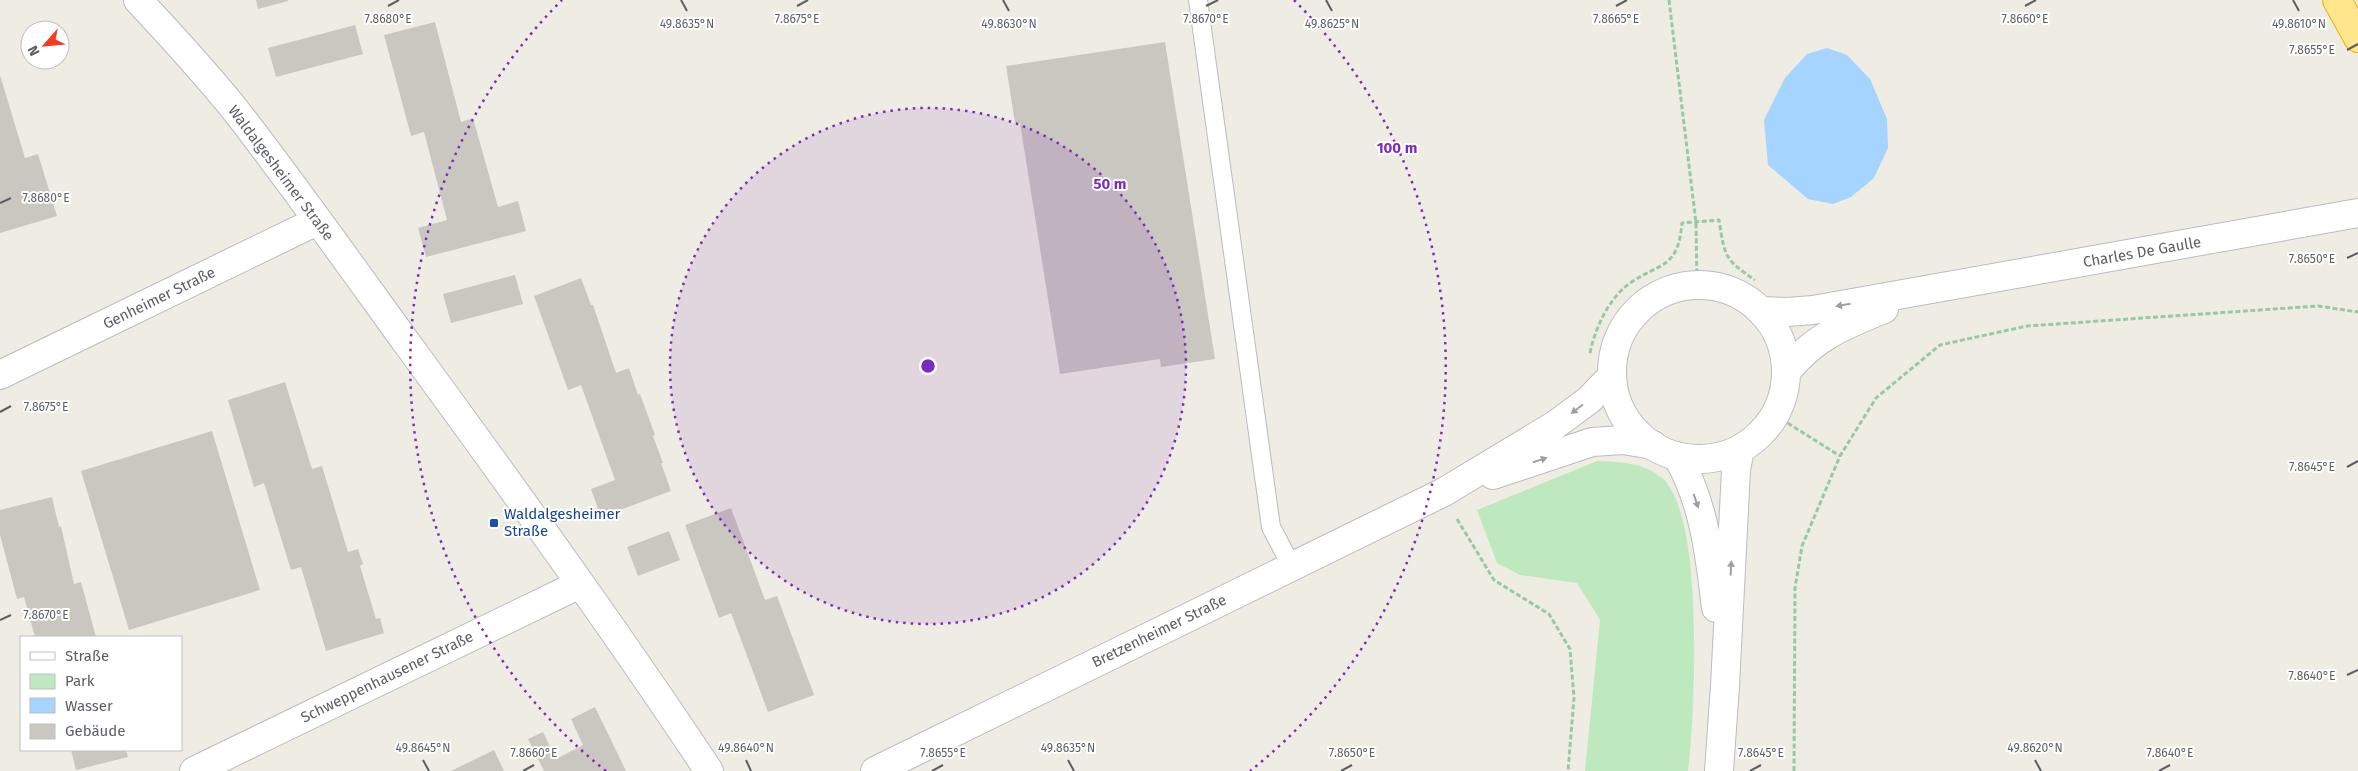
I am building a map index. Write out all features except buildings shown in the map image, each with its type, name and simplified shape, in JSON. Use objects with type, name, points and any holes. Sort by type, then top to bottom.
[{"type":"highway","points":[[2338,0],[2358,38]]},
{"type":"street","name":"Waldalgesheimer Straße","points":[[138,0],[186,51],[239,115],[580,584],[655,689],[709,771]]},
{"type":"street","name":"Charles De Gaulle","points":[[1762,311],[1813,310],[1925,292],[2356,213]]},
{"type":"street","name":"Genheimer Straße","points":[[0,375],[317,221]]},
{"type":"street","points":[[1665,451],[1709,458],[1740,449],[1765,428],[1775,415],[1783,394],[1786,372],[1785,355],[1780,339],[1762,311],[1732,291],[1715,286],[1697,285],[1659,294],[1643,305],[1629,320],[1619,337],[1614,356],[1612,376],[1616,396],[1624,415],[1636,432],[1665,451],[1686,471],[1698,505],[1709,549],[1725,686]]},
{"type":"street","name":"Charles De Gaulle","points":[[1786,372],[1802,352],[1834,330],[1925,292]]},
{"type":"street","name":"Bretzenheimer Straße","points":[[875,771],[1444,492],[1555,425],[1589,400],[1612,376]]},
{"type":"street","name":"Bretzenheimer Straße","points":[[1444,492],[1592,442],[1623,440],[1665,451]]},
{"type":"street","points":[[1719,771],[1736,470],[1740,449]]},
{"type":"street","name":"Schweppenhausener Straße","points":[[194,771],[580,584]]},
{"type":"lane","points":[[1198,0],[1271,527],[1292,567]]},
{"type":"path","points":[[1669,0],[1696,223],[1697,285]]},
{"type":"path","points":[[1794,771],[1795,588],[1802,546],[1840,456],[1876,398],[1940,345],[2027,326],[2318,306],[2358,312]]},
{"type":"path","points":[[1775,415],[1840,456]]},
{"type":"path","points":[[1444,492],[1460,526],[1494,580],[1549,614],[1570,649],[1574,698],[1568,771]]},
{"type":"green space","points":[[1597,461],[1631,464],[1647,469],[1662,478],[1676,499],[1685,531],[1691,572],[1694,617],[1693,706],[1688,771],[1585,771],[1600,620],[1577,583],[1520,575],[1497,563],[1477,510]]},
{"type":"water","points":[[1827,48],[1847,55],[1870,79],[1887,119],[1888,148],[1874,178],[1851,197],[1833,204],[1808,199],[1768,165],[1764,120],[1785,78],[1807,54]]},
{"type":"place","name":"Waldalgesheimer Straße","points":[[494,523]]}]
